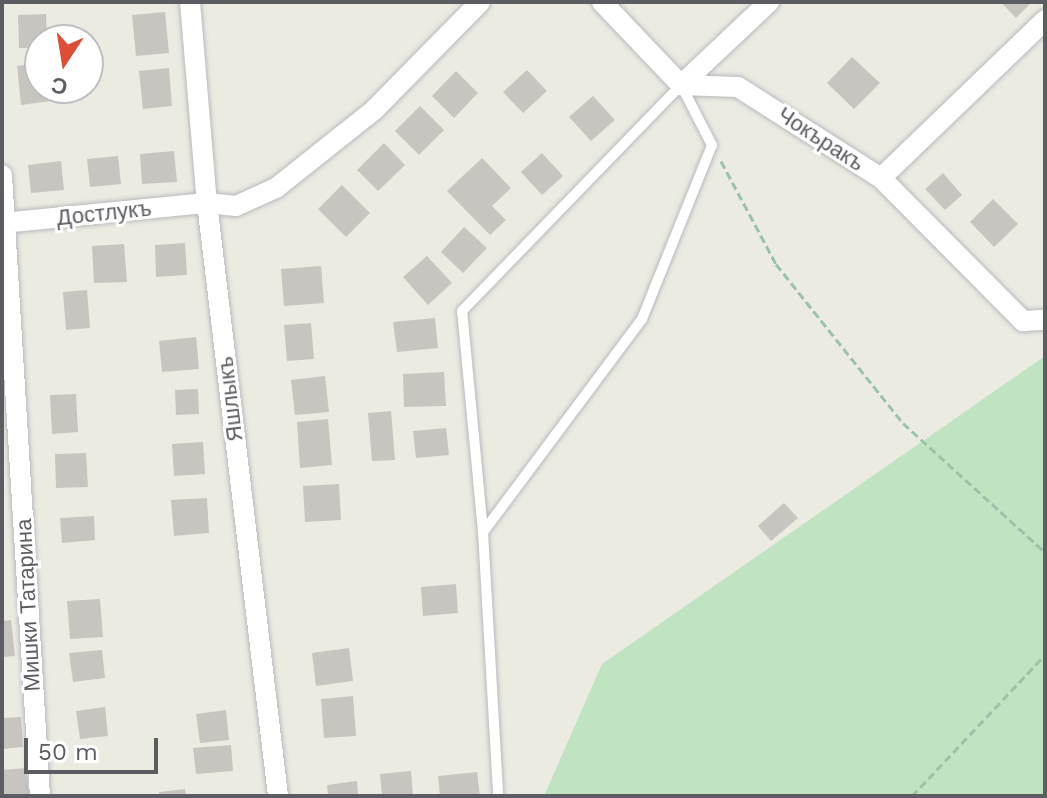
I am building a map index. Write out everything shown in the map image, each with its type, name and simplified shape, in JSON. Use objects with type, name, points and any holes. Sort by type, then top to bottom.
[{"type":"street","name":"Яшлыкъ","points":[[190,2],[207,203],[278,796]]},
{"type":"street","name":"Достлукъ","points":[[4,223],[207,203],[236,206],[276,188],[374,110],[480,2]]},
{"type":"street","points":[[602,2],[681,85],[769,2]]},
{"type":"street","name":"Чокъракъ","points":[[681,85],[738,87],[881,178],[1045,20]]},
{"type":"street","name":"Мишки Татарина","points":[[2,175],[40,796]]},
{"type":"street","points":[[881,178],[1023,321],[1045,320]]},
{"type":"lane","points":[[483,532],[642,319],[712,145],[681,85],[462,311],[483,532],[498,796]]},
{"type":"path","points":[[712,145],[776,264],[903,423],[1045,552]]},
{"type":"path","points":[[912,796],[1045,655]]},
{"type":"green space","points":[[1045,356],[1045,796],[544,796],[602,664]]},
{"type":"building","points":[[1001,2],[1032,2],[1016,18]]},
{"type":"building","points":[[165,12],[169,53],[136,56],[132,15]]},
{"type":"building","points":[[46,14],[46,24],[24,24],[24,48],[19,48],[18,15]]},
{"type":"building","points":[[852,57],[880,83],[854,109],[827,83]]},
{"type":"building","points":[[24,65],[24,104],[28,104],[21,105],[17,66]]},
{"type":"building","points":[[169,68],[172,106],[143,109],[139,71]]},
{"type":"building","points":[[527,70],[547,91],[523,113],[503,92]]},
{"type":"building","points":[[456,71],[478,93],[454,118],[432,96]]},
{"type":"building","points":[[593,96],[615,120],[591,141],[569,117]]},
{"type":"building","points":[[420,106],[444,130],[419,155],[395,131]]},
{"type":"building","points":[[384,143],[405,165],[378,191],[357,170]]},
{"type":"building","points":[[174,151],[177,182],[142,184],[140,154]]},
{"type":"building","points":[[542,153],[563,176],[542,195],[521,172]]},
{"type":"building","points":[[118,156],[121,184],[90,187],[87,159]]},
{"type":"building","points":[[482,158],[511,188],[492,206],[506,220],[490,235],[447,191]]},
{"type":"building","points":[[61,161],[64,190],[31,193],[28,165]]},
{"type":"building","points":[[943,173],[962,195],[945,210],[925,189]]},
{"type":"building","points":[[342,185],[370,213],[346,237],[318,209]]},
{"type":"building","points":[[993,199],[1018,224],[994,247],[970,222]]},
{"type":"building","points":[[464,227],[487,248],[463,273],[441,252]]},
{"type":"building","points":[[185,243],[187,275],[156,277],[155,245]]},
{"type":"building","points":[[124,244],[127,282],[94,283],[92,246]]},
{"type":"building","points":[[427,256],[452,283],[428,305],[403,277]]},
{"type":"building","points":[[321,266],[324,303],[284,306],[281,269]]},
{"type":"building","points":[[87,290],[90,328],[66,330],[63,292]]},
{"type":"building","points":[[435,318],[438,348],[397,352],[393,322]]},
{"type":"building","points":[[311,323],[314,359],[287,361],[284,325]]},
{"type":"building","points":[[196,337],[199,369],[162,372],[159,341]]},
{"type":"building","points":[[444,372],[446,406],[404,407],[403,374]]},
{"type":"building","points":[[325,376],[329,412],[295,415],[291,380]]},
{"type":"building","points":[[198,389],[199,414],[176,415],[175,390]]},
{"type":"building","points":[[76,394],[78,432],[52,434],[50,395]]},
{"type":"building","points":[[391,411],[395,460],[372,461],[368,413]]},
{"type":"building","points":[[328,419],[332,465],[300,468],[297,422]]},
{"type":"building","points":[[446,428],[449,455],[416,458],[413,431]]},
{"type":"building","points":[[203,442],[205,474],[174,476],[172,444]]},
{"type":"building","points":[[86,453],[88,487],[56,488],[55,454]]},
{"type":"building","points":[[339,484],[341,520],[305,522],[303,486]]},
{"type":"building","points":[[207,498],[209,533],[174,536],[171,500]]},
{"type":"building","points":[[784,503],[798,518],[771,541],[758,526]]},
{"type":"building","points":[[94,516],[95,540],[62,543],[60,518]]},
{"type":"building","points":[[456,584],[458,613],[423,616],[421,587]]},
{"type":"building","points":[[100,599],[103,637],[70,639],[67,601]]},
{"type":"building","points":[[11,620],[15,656],[2,657],[2,621]]},
{"type":"building","points":[[349,648],[353,681],[316,686],[312,653]]},
{"type":"building","points":[[102,650],[105,678],[73,682],[69,653]]},
{"type":"building","points":[[353,696],[356,736],[324,738],[321,699]]},
{"type":"building","points":[[105,707],[108,736],[80,739],[76,711]]},
{"type":"building","points":[[226,710],[229,740],[200,743],[196,714]]},
{"type":"building","points":[[21,717],[23,747],[2,749],[2,718]]},
{"type":"building","points":[[231,745],[233,771],[196,774],[193,748]]},
{"type":"building","points":[[26,768],[29,796],[3,796],[2,770]]},
{"type":"building","points":[[411,771],[413,796],[382,796],[380,774]]},
{"type":"building","points":[[477,772],[480,796],[440,796],[438,776]]},
{"type":"building","points":[[357,781],[358,796],[328,796],[327,785]]},
{"type":"building","points":[[185,789],[186,796],[160,796],[159,792]]}]
